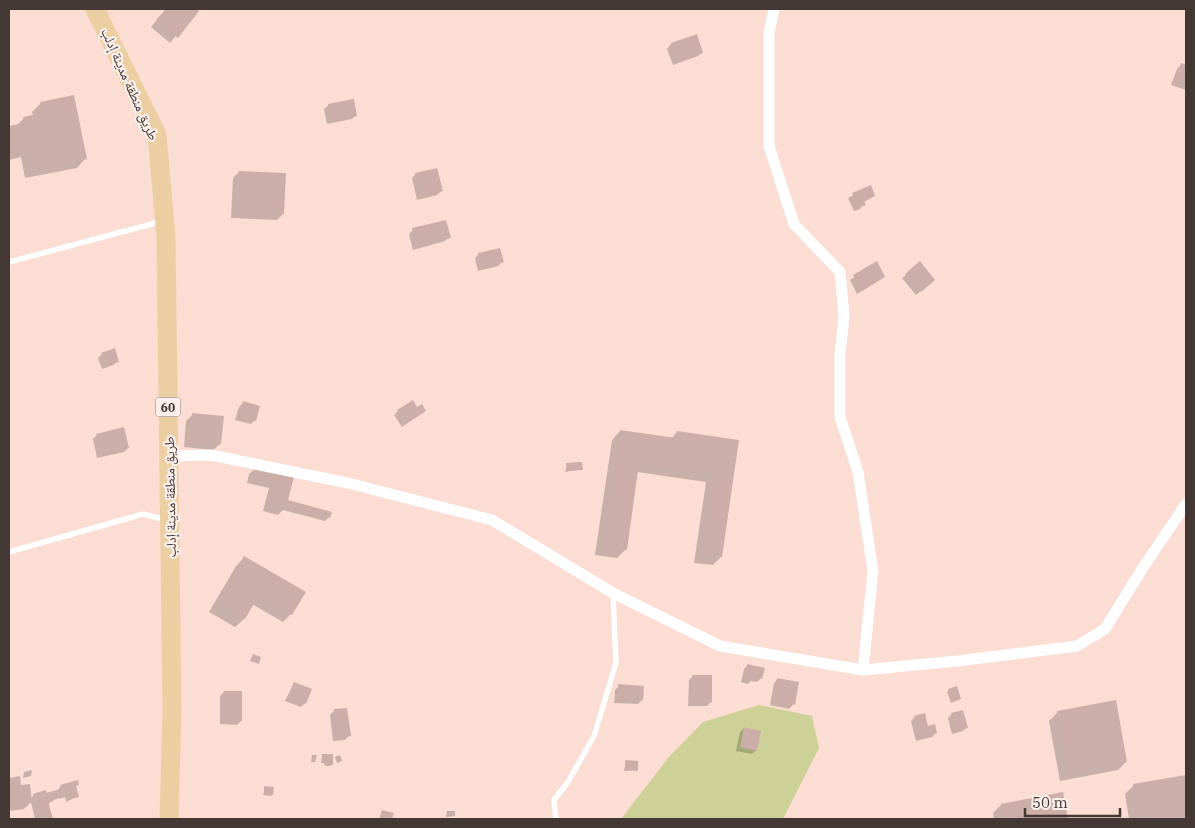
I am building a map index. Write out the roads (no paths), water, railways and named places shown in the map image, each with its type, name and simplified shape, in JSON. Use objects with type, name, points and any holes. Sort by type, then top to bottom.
[{"type":"main road","name":"طريق منطقة مدينة إدلب","points":[[95,9],[157,135],[165,221],[172,711],[168,819]]},
{"type":"street","points":[[774,9],[768,33],[769,146],[794,224],[840,272],[844,316],[840,354],[840,417],[858,472],[873,570],[863,670]]},
{"type":"street","points":[[169,456],[211,455],[348,483],[492,520],[613,593],[720,646],[863,670],[958,661],[1077,646],[1105,629],[1142,569],[1186,504]]},
{"type":"lane","points":[[9,262],[165,221]]},
{"type":"lane","points":[[9,552],[142,514],[170,522]]},
{"type":"lane","points":[[556,819],[554,800],[568,782],[594,736],[616,663],[613,593]]}]
